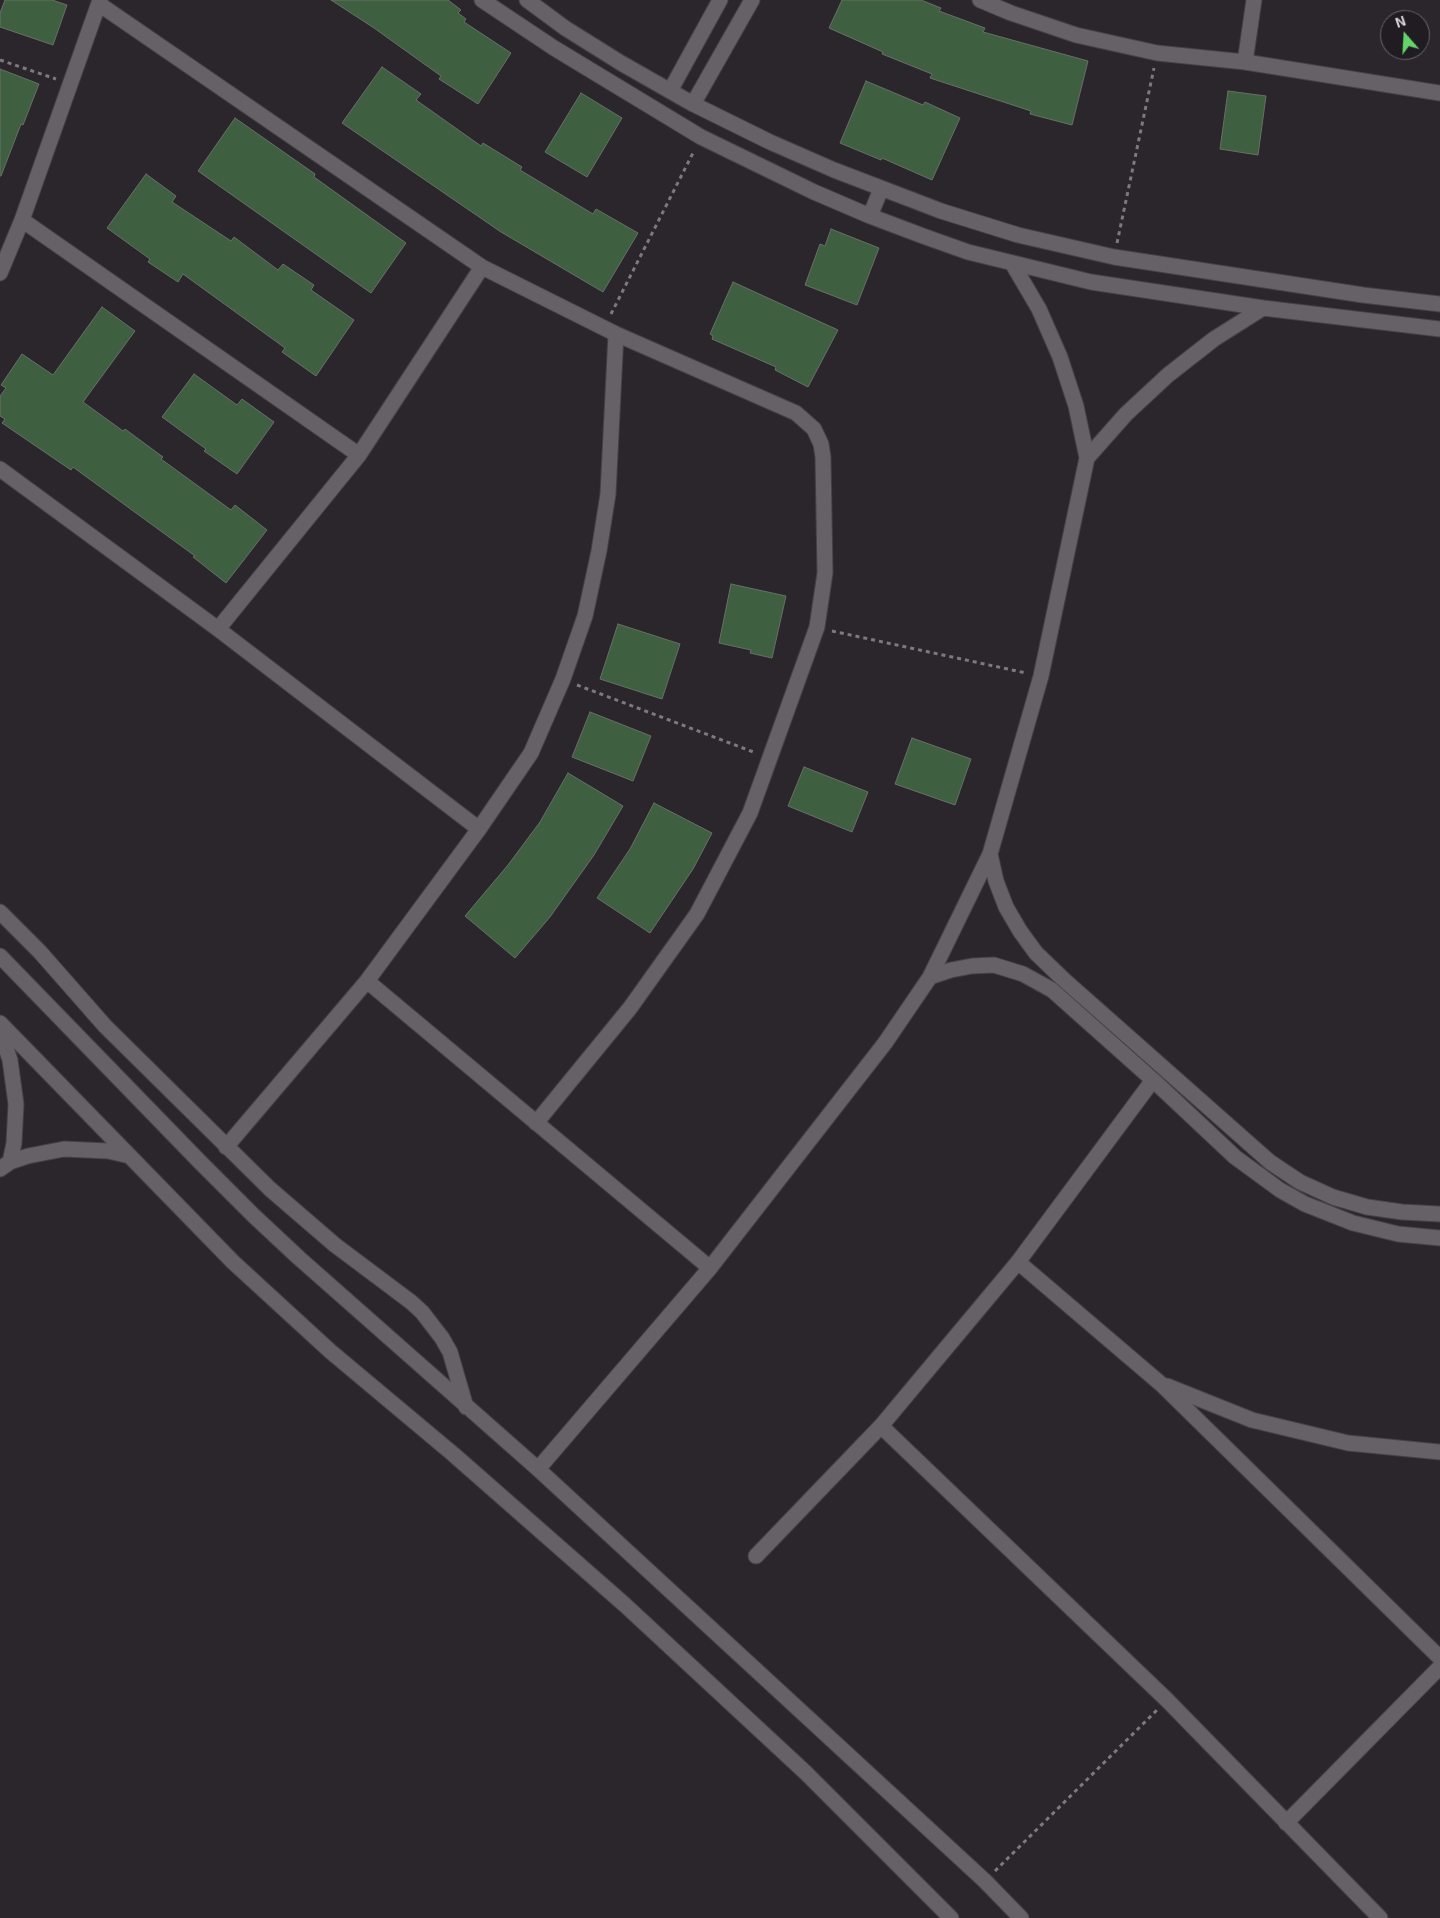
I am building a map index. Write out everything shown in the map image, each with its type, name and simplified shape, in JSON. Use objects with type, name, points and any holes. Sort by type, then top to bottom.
[{"type":"street","points":[[482,0],[554,48],[701,137],[814,192],[870,216],[968,252],[1091,282],[1359,321],[1440,329]]},
{"type":"street","points":[[527,0],[566,28],[621,63],[693,104],[770,142],[880,189],[941,211],[1018,235],[1114,257],[1363,295],[1440,304]]},
{"type":"street","points":[[670,91],[720,0]]},
{"type":"street","points":[[693,104],[752,0]]},
{"type":"street","points":[[980,0],[1011,13],[1076,35],[1157,53],[1245,62],[1440,93]]},
{"type":"street","points":[[1245,62],[1254,0]]},
{"type":"street","points":[[0,273],[22,220],[99,2],[482,267],[610,331],[796,413],[814,429],[821,444],[823,457],[825,573],[816,627],[750,813],[697,914],[630,1008],[536,1123]]},
{"type":"street","points":[[870,216],[880,189]]},
{"type":"street","points":[[22,220],[359,456]]},
{"type":"street","points":[[538,1469],[710,1268],[885,1043],[930,977],[990,854],[1042,676],[1087,458],[1076,406],[1060,357],[1039,309],[1012,263]]},
{"type":"street","points":[[218,629],[359,456],[482,267]]},
{"type":"street","points":[[1359,321],[1363,295]]},
{"type":"street","points":[[1087,458],[1126,414],[1168,375],[1214,339],[1263,308]]},
{"type":"street","points":[[226,1147],[367,981],[479,829],[531,753],[563,679],[585,616],[599,551],[608,494],[610,331]]},
{"type":"street","points":[[0,468],[218,629],[479,829]]},
{"type":"street","points":[[990,854],[996,881],[1006,907],[1036,953],[1270,1162],[1300,1182],[1333,1197],[1367,1207],[1402,1212],[1440,1214]]},
{"type":"street","points":[[0,912],[40,952],[105,1026],[226,1147],[299,1215],[422,1312],[433,1324],[450,1352],[466,1407]]},
{"type":"street","points":[[0,956],[254,1216],[466,1407],[538,1469],[985,1881],[1021,1918]]},
{"type":"street","points":[[930,977],[972,966],[994,965],[1023,974],[1052,990],[1153,1080],[1235,1157],[1280,1190],[1314,1208],[1353,1223],[1398,1234],[1440,1238]]},
{"type":"street","points":[[1052,990],[1062,978]]},
{"type":"street","points":[[367,981],[710,1268]]},
{"type":"street","points":[[0,1023],[233,1262],[323,1345],[453,1454],[610,1592],[806,1773],[951,1918]]},
{"type":"street","points":[[0,1030],[10,1060],[15,1096],[15,1124],[5,1165]]},
{"type":"street","points":[[756,1556],[881,1426],[1018,1262],[1153,1080]]},
{"type":"street","points":[[5,1165],[28,1156],[64,1149],[108,1151],[130,1156]]},
{"type":"street","points":[[1018,1262],[1161,1384],[1440,1658]]},
{"type":"street","points":[[1161,1384],[1262,1422],[1348,1443],[1440,1452]]},
{"type":"street","points":[[881,1426],[1166,1700],[1380,1918]]},
{"type":"street","points":[[1286,1823],[1440,1666]]},
{"type":"path","points":[[1114,257],[1157,53]]},
{"type":"path","points":[[0,60],[70,83]]},
{"type":"path","points":[[610,331],[701,137]]},
{"type":"path","points":[[816,627],[1042,676]]},
{"type":"path","points":[[563,679],[770,758]]},
{"type":"path","points":[[985,1881],[1166,1700]]},
{"type":"building","points":[[5,0],[52,0],[67,5],[53,45],[0,27],[0,13]]},
{"type":"building","points":[[331,0],[448,0],[461,10],[458,13],[466,19],[464,22],[511,53],[478,104],[439,79],[441,76]]},
{"type":"building","points":[[842,0],[921,0],[941,8],[939,11],[985,28],[983,32],[1088,61],[1072,125],[1030,114],[1031,111],[930,78],[932,74],[882,54],[883,52],[829,28]]},
{"type":"building","points":[[382,67],[421,94],[416,100],[481,146],[483,143],[522,167],[520,170],[593,214],[596,209],[638,233],[603,292],[501,232],[342,123]]},
{"type":"building","points":[[0,69],[39,84],[1,176],[0,176]]},
{"type":"building","points":[[866,81],[923,105],[925,102],[960,118],[932,180],[882,158],[881,160],[840,143]]},
{"type":"building","points":[[1228,91],[1266,96],[1258,155],[1220,149]]},
{"type":"building","points":[[581,93],[622,118],[587,177],[545,152]]},
{"type":"building","points":[[235,118],[315,174],[314,177],[406,243],[371,293],[198,171]]},
{"type":"building","points":[[146,174],[176,196],[172,202],[231,241],[234,237],[278,270],[283,264],[314,285],[311,290],[354,320],[316,376],[282,352],[285,348],[183,274],[178,282],[148,262],[150,259],[107,228]]},
{"type":"building","points":[[831,229],[879,248],[857,305],[805,285],[820,244],[825,246]]},
{"type":"building","points":[[733,282],[838,330],[808,387],[775,370],[776,367],[712,339],[713,336],[710,334]]},
{"type":"building","points":[[102,307],[135,331],[83,402],[123,431],[125,429],[163,457],[161,459],[231,510],[235,505],[267,530],[226,583],[193,557],[195,556],[73,467],[71,470],[2,423],[5,419],[0,416],[0,396],[6,388],[1,385],[22,354],[53,375]]},
{"type":"building","points":[[194,374],[237,405],[242,399],[274,422],[237,474],[204,451],[206,449],[162,417]]},
{"type":"building","points":[[731,584],[786,596],[772,658],[750,653],[751,650],[719,643]]},
{"type":"building","points":[[618,624],[680,644],[662,699],[600,679]]},
{"type":"building","points":[[590,712],[651,736],[633,781],[572,757]]},
{"type":"building","points":[[912,738],[971,759],[955,805],[895,784]]},
{"type":"building","points":[[804,767],[868,792],[852,832],[788,806]]},
{"type":"building","points":[[568,773],[623,806],[594,855],[550,917],[515,958],[465,916],[508,865],[540,822]]},
{"type":"building","points":[[654,803],[712,833],[693,869],[650,933],[597,898],[630,849]]}]
